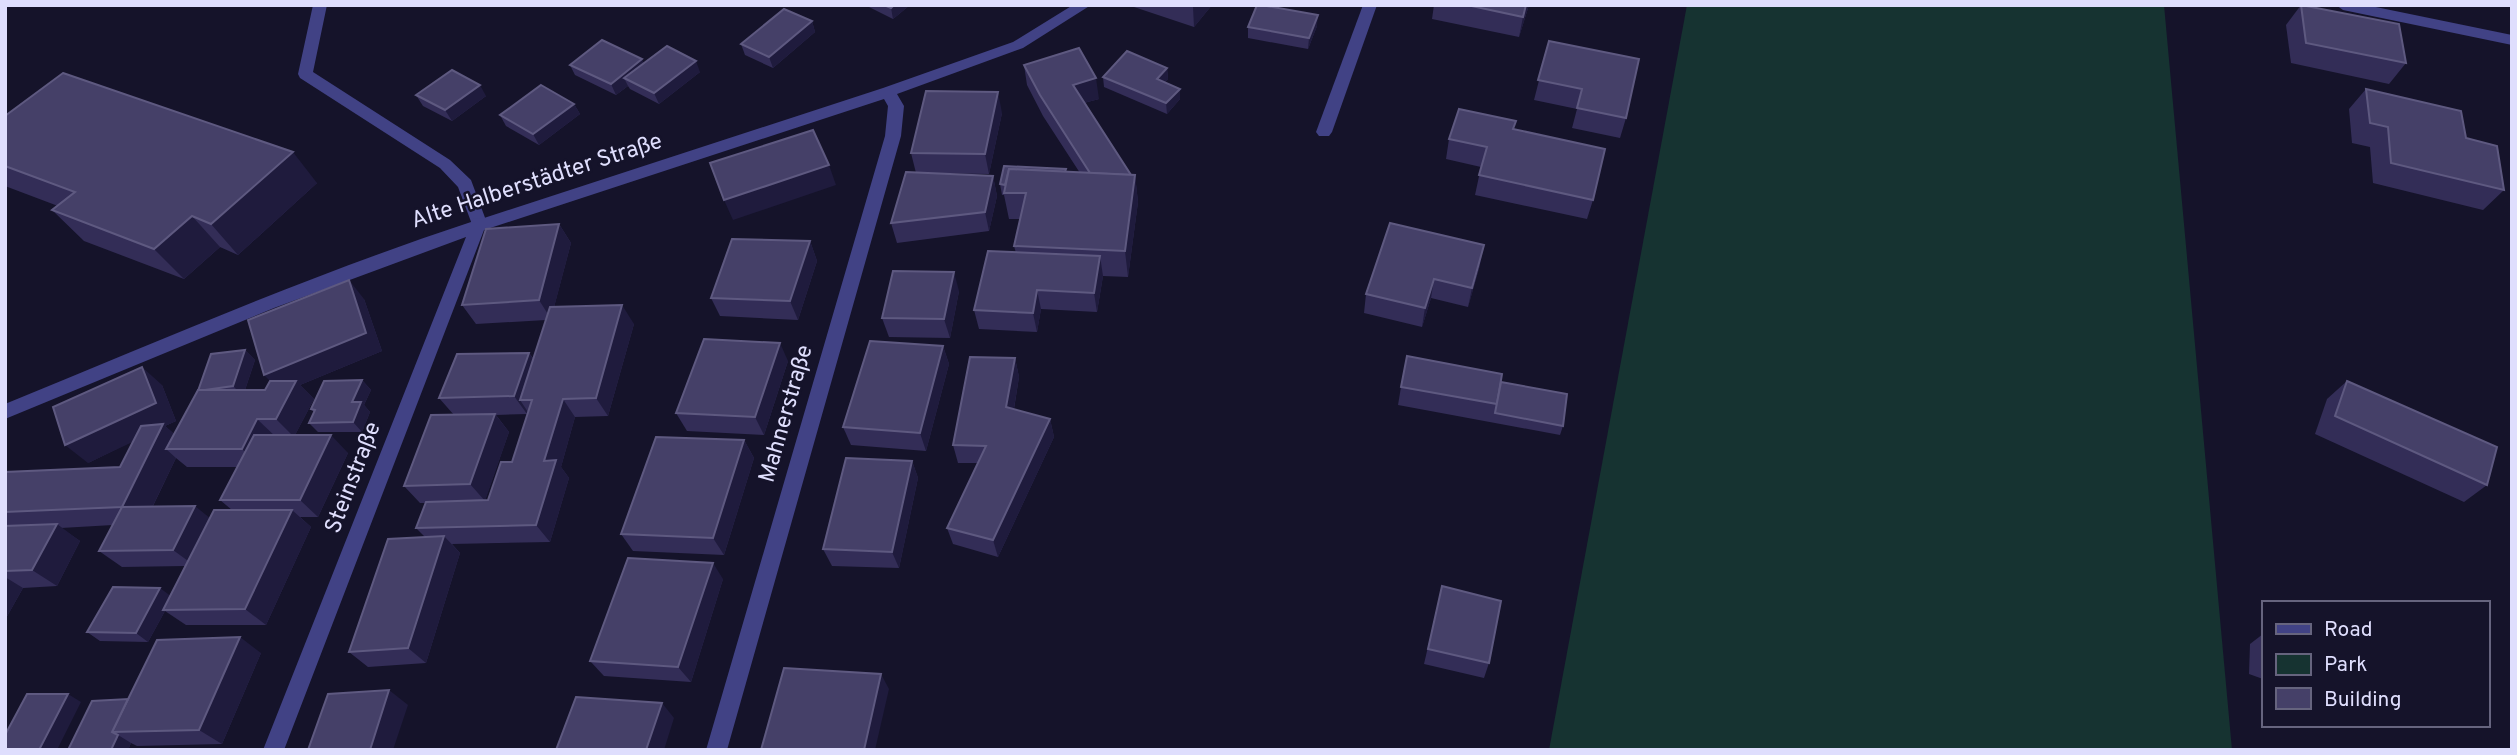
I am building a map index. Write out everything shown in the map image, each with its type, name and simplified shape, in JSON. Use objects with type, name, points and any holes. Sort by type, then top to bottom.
[{"type":"street","points":[[320,5],[305,74],[445,164],[465,184],[479,223]]},
{"type":"street","name":"Alte Halberstädter Straße","points":[[5,412],[268,303],[479,223],[888,92],[1018,45],[1084,5]]},
{"type":"street","points":[[1324,132],[1370,5]]},
{"type":"street","points":[[2343,5],[2512,40]]},
{"type":"street","name":"Mahnerstraße","points":[[716,750],[893,136],[895,106],[888,92]]},
{"type":"street","name":"Steinstraße","points":[[273,750],[479,223]]},
{"type":"green space","points":[[1687,5],[2164,5],[2232,750],[1549,750]]},
{"type":"building","points":[[1257,5],[1318,15],[1309,38],[1248,27]]},
{"type":"building","points":[[1467,5],[1526,5],[1523,17]]},
{"type":"building","points":[[2301,5],[2399,24],[2406,63],[2306,43]]},
{"type":"building","points":[[784,9],[812,21],[769,57],[741,44]]},
{"type":"building","points":[[602,40],[642,59],[611,84],[570,65]]},
{"type":"building","points":[[1549,41],[1639,59],[1626,118],[1577,108],[1582,89],[1538,80]]},
{"type":"building","points":[[667,46],[696,61],[654,93],[624,78]]},
{"type":"building","points":[[1079,48],[1096,78],[1073,85],[1131,175],[1090,173],[1024,65]]},
{"type":"building","points":[[1127,51],[1167,68],[1157,79],[1180,89],[1166,103],[1103,77]]},
{"type":"building","points":[[452,70],[480,85],[445,110],[416,95]]},
{"type":"building","points":[[63,73],[293,152],[211,224],[192,216],[154,249],[52,210],[75,192],[5,166],[5,116]]},
{"type":"building","points":[[541,85],[574,104],[533,134],[500,115]]},
{"type":"building","points":[[2366,89],[2461,111],[2466,138],[2497,146],[2504,190],[2391,163],[2388,127],[2370,123]]},
{"type":"building","points":[[926,91],[998,92],[985,154],[911,153]]},
{"type":"building","points":[[1459,109],[1516,121],[1513,129],[1605,149],[1593,200],[1479,175],[1487,147],[1449,139]]},
{"type":"building","points":[[813,130],[829,165],[724,200],[710,163]]},
{"type":"building","points":[[1004,166],[1066,169],[1065,172],[1009,169],[1005,185],[1000,184]]},
{"type":"building","points":[[1009,169],[1135,175],[1125,251],[1014,246],[1026,193],[1004,193]]},
{"type":"building","points":[[906,172],[993,176],[985,212],[891,223]]},
{"type":"building","points":[[1390,223],[1484,245],[1472,288],[1434,279],[1425,308],[1366,294]]},
{"type":"building","points":[[559,224],[539,300],[462,305],[486,229]]},
{"type":"building","points":[[732,239],[810,241],[790,301],[711,298]]},
{"type":"building","points":[[988,251],[1100,256],[1094,293],[1037,290],[1033,313],[974,310]]},
{"type":"building","points":[[893,271],[954,272],[944,319],[882,318]]},
{"type":"building","points":[[349,280],[366,333],[264,375],[248,320]]},
{"type":"building","points":[[622,305],[596,398],[563,399],[544,461],[556,460],[536,525],[416,528],[426,502],[488,500],[501,462],[512,462],[532,400],[520,400],[550,307]]},
{"type":"building","points":[[704,339],[780,343],[755,417],[676,413]]},
{"type":"building","points":[[870,341],[943,346],[920,433],[843,427]]},
{"type":"building","points":[[245,350],[233,386],[198,391],[211,354]]},
{"type":"building","points":[[529,353],[514,396],[439,398],[457,354]]},
{"type":"building","points":[[1407,356],[1502,374],[1497,404],[1401,387]]},
{"type":"building","points":[[970,357],[1015,358],[1006,407],[1050,419],[993,540],[947,528],[986,446],[953,445]]},
{"type":"building","points":[[142,367],[156,403],[65,445],[53,407]]},
{"type":"building","points":[[362,380],[352,402],[361,402],[353,422],[309,423],[315,410],[311,409],[324,381]]},
{"type":"building","points":[[270,381],[296,381],[276,419],[257,419],[242,449],[166,449],[198,390],[265,390]]},
{"type":"building","points":[[2347,381],[2497,447],[2487,485],[2335,416]]},
{"type":"building","points":[[1501,382],[1567,394],[1563,426],[1495,413]]},
{"type":"building","points":[[495,414],[470,484],[404,486],[431,415]]},
{"type":"building","points":[[163,424],[122,507],[5,512],[5,472],[120,467],[141,426]]},
{"type":"building","points":[[254,435],[331,435],[300,500],[220,500]]},
{"type":"building","points":[[656,437],[744,440],[713,538],[621,534]]},
{"type":"building","points":[[846,458],[912,461],[892,552],[823,549]]},
{"type":"building","points":[[195,506],[173,550],[99,551],[122,507]]},
{"type":"building","points":[[214,510],[292,510],[245,609],[163,610]]},
{"type":"building","points":[[57,524],[32,570],[5,571],[5,526]]},
{"type":"building","points":[[444,536],[408,648],[349,652],[388,539]]},
{"type":"building","points":[[628,558],[713,563],[678,667],[590,661]]},
{"type":"building","points":[[1442,586],[1501,601],[1489,663],[1428,649]]},
{"type":"building","points":[[113,587],[160,588],[136,633],[87,632]]},
{"type":"building","points":[[240,637],[199,730],[112,732],[157,640]]},
{"type":"building","points":[[784,668],[881,674],[864,750],[761,750]]},
{"type":"building","points":[[389,690],[370,750],[308,750],[328,694]]},
{"type":"building","points":[[27,694],[68,694],[39,750],[5,750],[5,735]]},
{"type":"building","points":[[576,697],[662,703],[646,750],[556,750]]},
{"type":"building","points":[[128,699],[112,732],[118,735],[111,750],[68,750],[92,701]]}]
